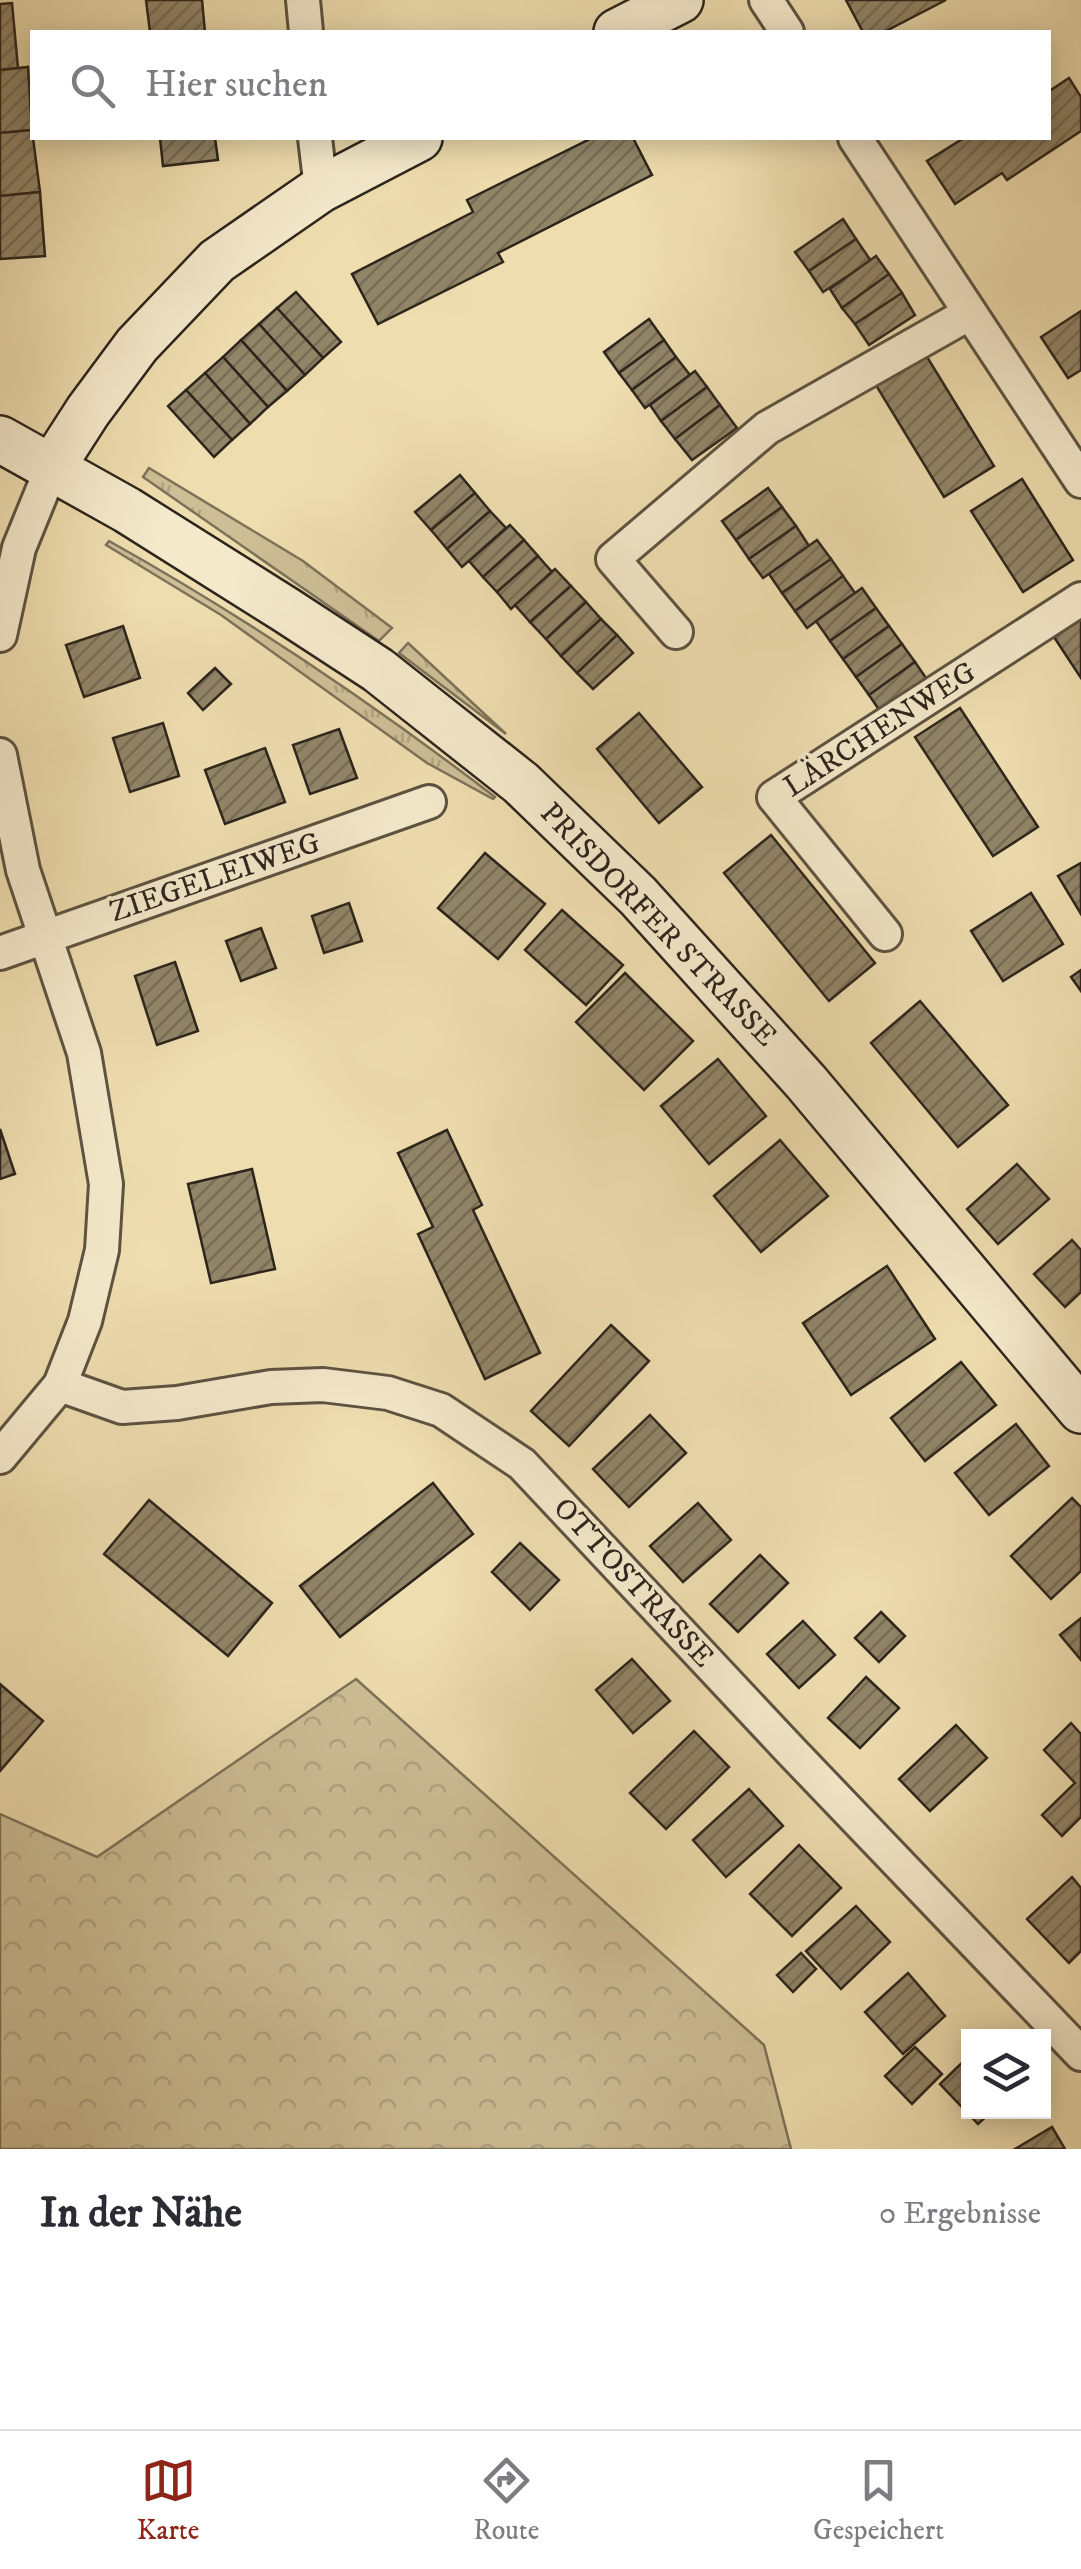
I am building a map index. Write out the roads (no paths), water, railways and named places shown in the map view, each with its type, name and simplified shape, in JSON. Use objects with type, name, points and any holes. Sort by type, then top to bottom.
[{"type":"street","points":[[303,0],[306,30]]},
{"type":"street","points":[[620,30],[680,0]]},
{"type":"street","points":[[766,0],[786,30]]},
{"type":"street","points":[[315,140],[321,189]]},
{"type":"street","points":[[0,635],[20,548],[52,466],[138,345],[217,262],[321,189],[415,140]]},
{"type":"street","points":[[857,140],[1081,480]]},
{"type":"street","points":[[676,632],[614,559],[767,428],[970,314]]},
{"type":"street","name":"PRISDORFER STRASSE","points":[[0,438],[52,466],[378,670],[521,783],[638,896],[806,1082],[1081,1410]]},
{"type":"street","name":"LÄRCHENWEG","points":[[885,934],[774,797],[1081,600]]},
{"type":"street","points":[[0,756],[23,870],[84,1053],[106,1184],[102,1250],[85,1321],[60,1385],[0,1457]]},
{"type":"street","name":"ZIEGELEIWEG","points":[[0,953],[429,802]]},
{"type":"street","name":"OTTOSTRASSE","points":[[60,1385],[122,1407],[323,1384],[388,1393],[441,1410],[522,1464],[1081,2054]]}]
